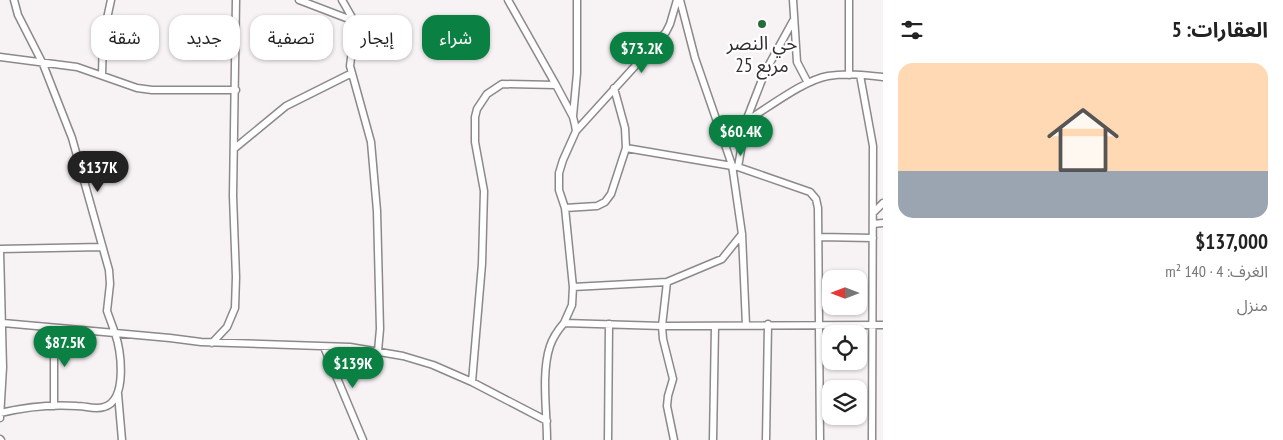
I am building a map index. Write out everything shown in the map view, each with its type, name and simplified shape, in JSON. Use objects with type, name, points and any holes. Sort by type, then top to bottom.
[{"type":"street","points":[[14,0],[18,15],[43,64],[72,138],[108,270],[110,284],[108,316],[115,333],[120,355],[118,393],[122,440]]},
{"type":"street","points":[[102,75],[103,37],[111,0]]},
{"type":"street","points":[[212,343],[227,327],[235,308],[236,277],[233,196],[236,0]]},
{"type":"street","points":[[299,0],[343,17]]},
{"type":"street","points":[[342,0],[351,15]]},
{"type":"street","points":[[508,0],[573,117],[576,131]]},
{"type":"street","points":[[573,117],[577,73],[577,0]]},
{"type":"street","points":[[548,440],[547,361],[550,345],[564,323],[572,305],[573,287],[565,208],[560,190],[559,173],[576,131],[666,32],[678,0]]},
{"type":"street","points":[[678,0],[695,58],[735,166],[742,234],[746,325]]},
{"type":"street","points":[[793,0],[797,62],[808,83]]},
{"type":"street","points":[[849,0],[850,75]]},
{"type":"street","points":[[735,166],[746,121],[765,72],[793,21]]},
{"type":"street","points":[[0,58],[77,67],[130,86],[152,90],[236,90]]},
{"type":"street","points":[[350,60],[352,73],[371,142],[377,211],[380,329],[378,351]]},
{"type":"street","points":[[235,148],[286,106],[352,73]]},
{"type":"street","points":[[746,121],[808,83],[827,76],[860,75],[883,77]]},
{"type":"street","points":[[860,75],[872,146],[872,440]]},
{"type":"street","points":[[472,382],[482,264],[484,191],[475,142],[475,116],[477,109],[487,94],[502,84],[556,85]]},
{"type":"street","points":[[565,208],[597,206],[605,202],[611,194],[626,148],[625,128],[614,88]]},
{"type":"street","points":[[626,148],[735,166],[810,192],[816,199],[819,237],[820,440]]},
{"type":"street","points":[[873,213],[883,203]]},
{"type":"street","points":[[873,224],[883,224]]},
{"type":"street","points":[[573,287],[667,282],[722,259],[742,234]]},
{"type":"street","points":[[819,237],[873,238]]},
{"type":"street","points":[[0,418],[3,324],[0,250],[102,247]]},
{"type":"street","points":[[667,282],[662,326],[663,339],[673,379],[667,406],[674,440]]},
{"type":"street","points":[[564,323],[662,326],[768,324],[883,325]]},
{"type":"street","points":[[3,324],[212,343],[350,347],[378,351],[433,365],[472,382],[547,421]]},
{"type":"street","points":[[608,440],[609,324]]},
{"type":"street","points":[[766,440],[768,324]]},
{"type":"street","points":[[713,440],[715,326]]},
{"type":"street","points":[[54,329],[54,406]]},
{"type":"street","points":[[324,347],[363,440]]},
{"type":"street","points":[[0,412],[27,407],[77,406],[103,408],[112,404],[118,393]]},
{"type":"place","name":"حي النصر مربع 25","points":[[762,24]]}]
